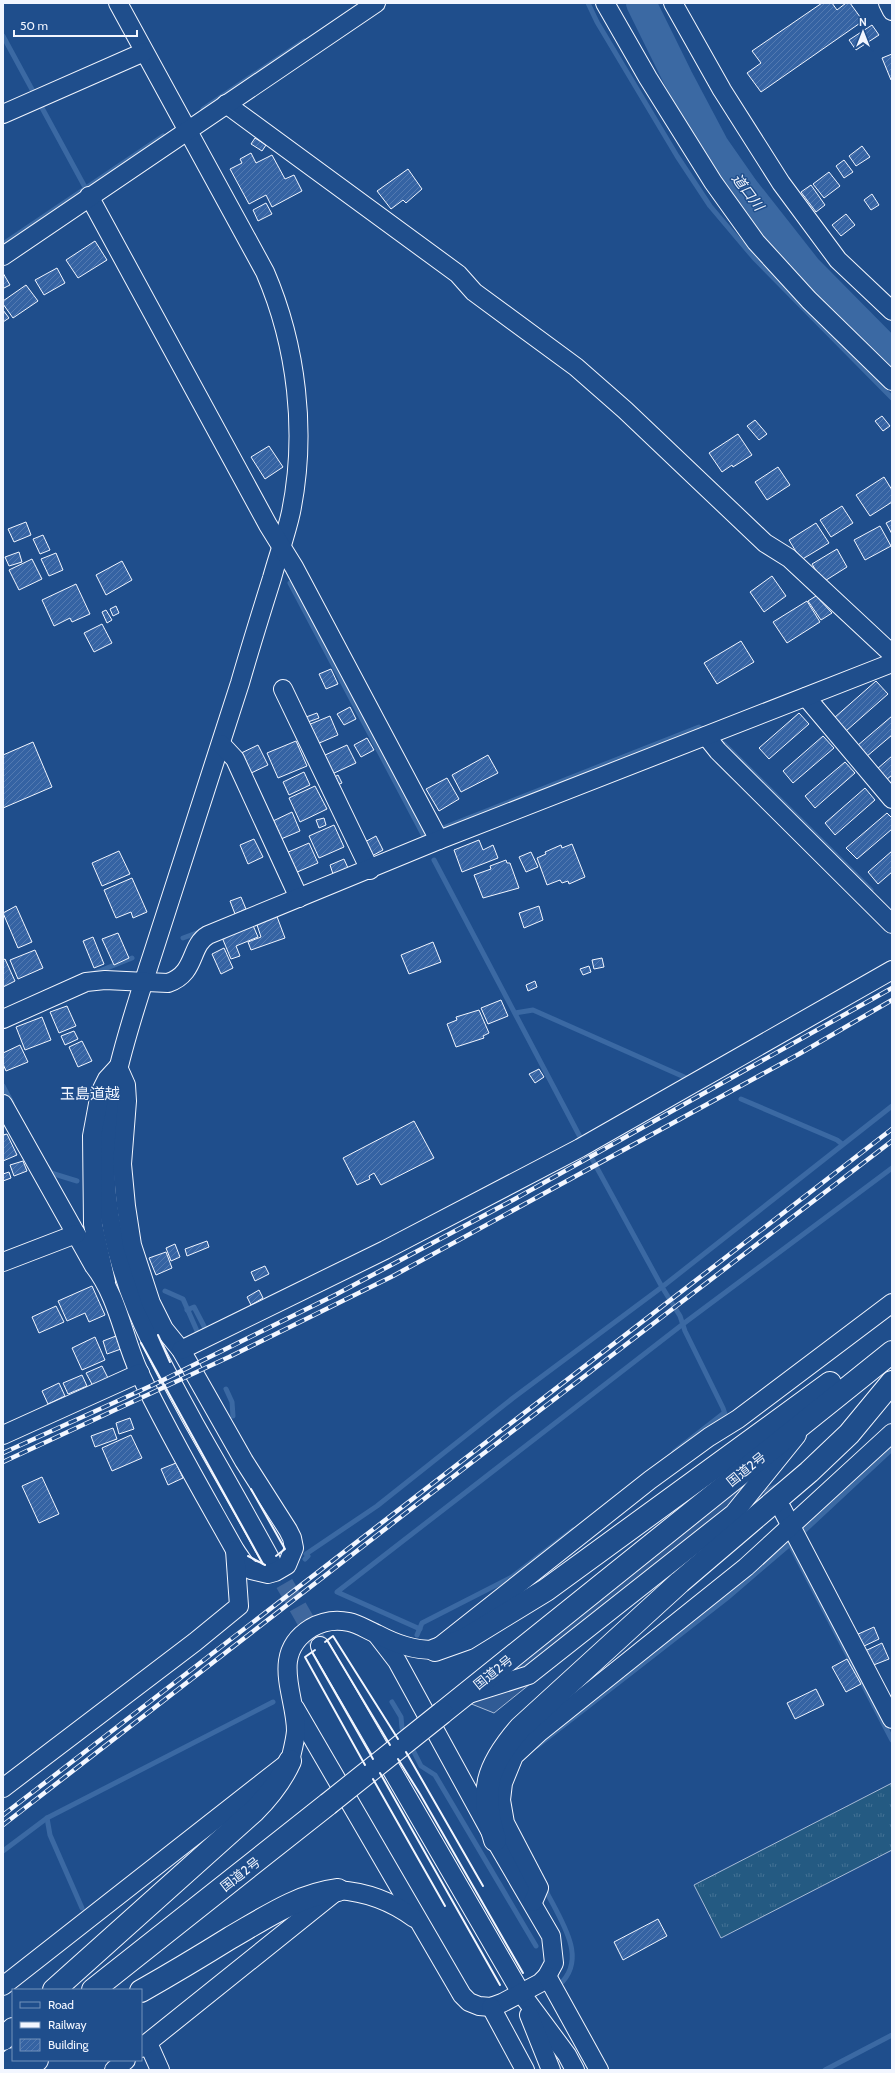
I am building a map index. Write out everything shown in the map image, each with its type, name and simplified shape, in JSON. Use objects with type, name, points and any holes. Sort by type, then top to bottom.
[{"type":"highway","points":[[435,1650],[466,1639],[546,1590],[867,1355],[892,1344]]},
{"type":"highway","name":"国道2号","points":[[94,1989],[442,1713],[892,1352]]},
{"type":"highway","points":[[495,1840],[488,1816],[486,1794],[488,1779],[494,1763],[504,1746],[520,1728],[680,1582],[809,1472],[849,1434],[892,1382]]},
{"type":"highway","points":[[55,1989],[254,1811],[270,1794],[282,1778],[290,1761]]},
{"type":"highway","points":[[142,1990],[297,1900],[321,1892],[338,1890]]},
{"type":"highway","points":[[3,2039],[12,2030]]},
{"type":"highway","points":[[3,2068],[12,2060]]},
{"type":"highway","points":[[23,2070],[36,2061]]},
{"type":"street","points":[[118,3],[265,272],[276,296],[291,353],[298,429],[298,456],[291,512],[221,744],[143,982],[118,1066],[110,1110],[106,1144],[105,1173],[112,1234],[119,1262],[139,1320],[160,1362],[271,1560]]},
{"type":"street","points":[[3,256],[89,196],[376,3]]},
{"type":"street","points":[[605,3],[648,78],[713,182],[756,242],[809,300],[892,381]]},
{"type":"street","points":[[673,3],[722,90],[781,183],[838,260],[892,311]]},
{"type":"street","points":[[888,3],[892,11]]},
{"type":"street","points":[[3,114],[144,52]]},
{"type":"street","points":[[3,1019],[86,982],[105,980],[168,983],[176,980],[190,967],[205,937],[297,893],[367,865],[436,834],[706,736],[806,697],[890,660],[789,558],[766,543],[650,433],[576,367],[474,292],[458,274],[221,107]]},
{"type":"street","points":[[89,196],[268,524],[282,545],[436,834]]},
{"type":"street","points":[[283,689],[367,865]]},
{"type":"street","points":[[806,697],[892,799]]},
{"type":"street","points":[[706,736],[746,779],[892,924]]},
{"type":"street","points":[[221,744],[235,759],[297,893]]},
{"type":"street","points":[[181,1350],[385,1250],[580,1148],[892,970]]},
{"type":"street","points":[[118,1066],[126,1085],[127,1101],[122,1164],[132,1245],[151,1303],[164,1329],[181,1350],[244,1461],[292,1538],[294,1548],[287,1564],[276,1572],[268,1574],[251,1570],[246,1566],[235,1550],[169,1431],[140,1373],[106,1282],[93,1224],[91,1158],[92,1136],[100,1093],[107,1079],[118,1066]]},
{"type":"street","points":[[3,1104],[94,1266],[106,1282]]},
{"type":"street","points":[[3,1262],[76,1234]]},
{"type":"street","points":[[377,1634],[397,1661],[495,1840],[533,1902],[551,1936],[554,1963],[548,1976],[521,1993],[491,2006],[479,2006],[470,2002],[462,1995],[294,1706],[288,1688],[287,1667],[292,1649],[305,1632],[319,1624],[339,1621],[360,1625],[406,1647],[435,1650],[650,1480],[709,1437],[742,1427],[892,1303]]},
{"type":"street","points":[[3,1435],[140,1373]]},
{"type":"street","points":[[533,1902],[539,1888],[505,1823],[501,1800],[503,1783],[514,1756],[540,1732],[746,1567],[795,1534],[892,1433]]},
{"type":"street","points":[[782,1508],[892,1719]]},
{"type":"street","points":[[3,1788],[239,1606],[235,1550]]},
{"type":"street","points":[[320,1646],[521,1993],[567,2055],[575,2070]]},
{"type":"street","points":[[3,1986],[290,1761],[296,1731],[294,1706]]},
{"type":"street","points":[[160,2070],[144,2045],[338,1890],[355,1891],[373,1895],[403,1910],[418,1921]]},
{"type":"street","points":[[548,1976],[599,2070]]},
{"type":"street","points":[[521,1993],[551,2070]]},
{"type":"street","points":[[491,2006],[525,2070]]},
{"type":"street","points":[[114,2070],[125,2061]]},
{"type":"green space","points":[[892,1783],[892,1850],[721,1938],[694,1885]]},
{"type":"shaded area","points":[[799,1439],[741,1514],[494,1713],[469,1703]]},
{"type":"building","points":[[822,3],[832,3],[837,10],[846,3],[850,3],[863,21],[761,92],[747,73],[761,63],[752,51]]},
{"type":"building","points":[[872,25],[879,35],[856,50],[849,40]]},
{"type":"building","points":[[892,54],[892,80],[891,80],[882,58]]},
{"type":"building","points":[[255,138],[266,145],[262,151],[251,144]]},
{"type":"building","points":[[862,146],[870,157],[856,166],[849,156]]},
{"type":"building","points":[[251,153],[256,163],[272,155],[285,179],[294,175],[302,191],[272,207],[266,195],[249,204],[230,169],[242,163],[240,159]]},
{"type":"building","points":[[844,160],[853,172],[844,178],[836,166]]},
{"type":"building","points":[[408,169],[422,189],[406,203],[403,200],[391,209],[377,191]]},
{"type":"building","points":[[829,172],[840,186],[824,198],[813,184]]},
{"type":"building","points":[[811,185],[825,205],[816,212],[801,192]]},
{"type":"building","points":[[872,194],[879,205],[871,210],[864,200]]},
{"type":"building","points":[[266,203],[272,214],[258,221],[253,210]]},
{"type":"building","points":[[846,214],[855,225],[841,236],[832,225]]},
{"type":"building","points":[[95,241],[107,260],[78,278],[66,260]]},
{"type":"building","points":[[57,268],[65,283],[44,295],[35,280]]},
{"type":"building","points":[[3,273],[10,285],[4,288],[3,287]]},
{"type":"building","points":[[26,285],[38,301],[13,318],[3,304],[3,301]]},
{"type":"building","points":[[3,310],[9,318],[3,322]]},
{"type":"building","points":[[882,416],[890,426],[883,431],[875,421]]},
{"type":"building","points":[[755,420],[767,434],[759,440],[747,426]]},
{"type":"building","points":[[738,434],[752,455],[722,472],[709,453]]},
{"type":"building","points":[[269,446],[283,467],[265,479],[251,457]]},
{"type":"building","points":[[778,467],[790,485],[767,500],[755,482]]},
{"type":"building","points":[[884,477],[892,490],[892,502],[870,516],[856,495]]},
{"type":"building","points":[[842,506],[853,523],[831,537],[820,520]]},
{"type":"building","points":[[892,520],[892,534],[886,523]]},
{"type":"building","points":[[26,522],[31,535],[14,542],[8,529]]},
{"type":"building","points":[[816,523],[829,543],[801,560],[789,540]]},
{"type":"building","points":[[880,526],[891,546],[865,560],[854,540]]},
{"type":"building","points":[[43,535],[50,550],[40,554],[33,539]]},
{"type":"building","points":[[837,549],[847,567],[823,582],[812,564]]},
{"type":"building","points":[[19,552],[22,562],[9,566],[5,557]]},
{"type":"building","points":[[56,553],[63,570],[49,576],[41,559]]},
{"type":"building","points":[[32,559],[42,579],[19,590],[9,570]]},
{"type":"building","points":[[122,561],[132,580],[106,595],[96,575]]},
{"type":"building","points":[[772,576],[786,596],[764,612],[750,592]]},
{"type":"building","points":[[76,584],[90,614],[72,622],[70,618],[54,626],[42,600]]},
{"type":"building","points":[[816,596],[832,613],[821,620],[808,601]]},
{"type":"building","points":[[807,601],[820,622],[787,643],[773,622]]},
{"type":"building","points":[[116,606],[119,613],[113,616],[110,609]]},
{"type":"building","points":[[106,610],[112,620],[107,623],[102,612]]},
{"type":"building","points":[[102,624],[112,643],[94,652],[84,633]]},
{"type":"building","points":[[741,641],[754,662],[717,684],[704,663]]},
{"type":"building","points":[[331,669],[338,684],[326,689],[319,674]]},
{"type":"building","points":[[876,681],[888,694],[846,731],[834,718]]},
{"type":"building","points":[[350,707],[356,719],[344,725],[337,714]]},
{"type":"building","points":[[317,713],[319,718],[308,722],[306,717]]},
{"type":"building","points":[[799,713],[809,724],[769,759],[759,748]]},
{"type":"building","points":[[330,716],[338,735],[317,744],[308,725]]},
{"type":"building","points":[[892,716],[892,735],[866,757],[857,746]]},
{"type":"building","points":[[823,736],[834,748],[793,783],[783,771]]},
{"type":"building","points":[[367,738],[374,750],[361,757],[354,745]]},
{"type":"building","points":[[296,741],[307,766],[278,778],[267,753]]},
{"type":"building","points":[[33,742],[52,787],[3,808],[3,755]]},
{"type":"building","points":[[258,745],[268,765],[247,775],[237,755]]},
{"type":"building","points":[[347,745],[356,763],[332,774],[323,756]]},
{"type":"building","points":[[488,755],[498,773],[461,792],[452,775]]},
{"type":"building","points":[[892,756],[892,775],[886,780],[877,769]]},
{"type":"building","points":[[845,762],[855,773],[815,808],[805,796]]},
{"type":"building","points":[[304,772],[310,785],[289,795],[283,782]]},
{"type":"building","points":[[338,775],[342,783],[335,786],[331,779]]},
{"type":"building","points":[[447,778],[459,799],[439,811],[426,789]]},
{"type":"building","points":[[315,786],[327,809],[300,822],[289,798]]},
{"type":"building","points":[[865,788],[875,800],[835,835],[825,823]]},
{"type":"building","points":[[292,812],[300,831],[281,839],[273,821]]},
{"type":"building","points":[[887,813],[892,818],[892,829],[857,859],[846,848]]},
{"type":"building","points":[[324,818],[326,825],[319,828],[316,820]]},
{"type":"building","points":[[334,825],[344,847],[319,858],[309,836]]},
{"type":"building","points":[[376,836],[383,850],[370,857],[363,843]]},
{"type":"building","points":[[254,839],[263,857],[248,864],[240,845]]},
{"type":"building","points":[[479,840],[483,850],[493,845],[498,858],[462,872],[454,850]]},
{"type":"building","points":[[309,843],[318,863],[295,873],[286,853]]},
{"type":"building","points":[[572,844],[585,877],[569,884],[568,881],[562,883],[560,880],[547,885],[537,858],[546,854],[545,852],[561,845],[562,848]]},
{"type":"building","points":[[119,851],[130,874],[102,886],[92,863]]},
{"type":"building","points":[[892,851],[892,872],[878,884],[868,872]]},
{"type":"building","points":[[531,852],[538,867],[526,872],[519,857]]},
{"type":"building","points":[[344,859],[348,868],[333,874],[330,865]]},
{"type":"building","points":[[506,860],[507,863],[510,863],[519,888],[483,898],[474,875],[491,869],[490,866]]},
{"type":"building","points":[[132,878],[147,912],[133,918],[131,912],[116,918],[104,890]]},
{"type":"building","points":[[241,897],[246,909],[235,914],[230,901]]},
{"type":"building","points":[[16,906],[32,942],[18,948],[3,913]]},
{"type":"building","points":[[539,906],[543,920],[524,928],[519,913]]},
{"type":"building","points":[[276,914],[285,938],[251,950],[248,942],[261,937],[256,922]]},
{"type":"building","points":[[252,923],[258,937],[236,946],[240,956],[231,959],[221,935]]},
{"type":"building","points":[[118,933],[129,958],[114,965],[102,939]]},
{"type":"building","points":[[93,937],[104,964],[94,968],[83,941]]},
{"type":"building","points":[[433,942],[441,962],[409,974],[401,955]]},
{"type":"building","points":[[224,948],[233,968],[221,974],[212,954]]},
{"type":"building","points":[[35,950],[43,968],[18,979],[10,960]]},
{"type":"building","points":[[602,958],[604,967],[594,969],[592,960]]},
{"type":"building","points":[[5,959],[15,981],[3,987],[3,960]]},
{"type":"building","points":[[589,966],[591,972],[583,975],[580,969]]},
{"type":"building","points":[[535,981],[537,987],[528,991],[526,985]]},
{"type":"building","points":[[501,1000],[508,1016],[488,1024],[481,1008]]},
{"type":"building","points":[[67,1006],[76,1026],[59,1033],[50,1012]]},
{"type":"building","points":[[479,1010],[489,1033],[483,1036],[484,1038],[456,1047],[447,1024],[457,1020],[456,1017]]},
{"type":"building","points":[[42,1017],[51,1040],[25,1050],[16,1027]]},
{"type":"building","points":[[74,1031],[78,1039],[65,1045],[61,1036]]},
{"type":"building","points":[[82,1041],[92,1061],[78,1067],[69,1047]]},
{"type":"building","points":[[20,1045],[28,1062],[6,1071],[3,1064],[3,1053]]},
{"type":"building","points":[[539,1069],[544,1077],[535,1083],[529,1074]]},
{"type":"building","points":[[414,1121],[434,1158],[381,1185],[374,1173],[369,1176],[370,1179],[357,1185],[343,1158]]},
{"type":"building","points":[[7,1134],[17,1155],[3,1161],[3,1135]]},
{"type":"building","points":[[23,1161],[27,1171],[14,1176],[10,1165]]},
{"type":"building","points":[[9,1172],[11,1178],[3,1181],[3,1174]]},
{"type":"building","points":[[207,1241],[209,1247],[187,1256],[185,1249]]},
{"type":"building","points":[[175,1244],[180,1257],[171,1261],[166,1248]]},
{"type":"building","points":[[166,1252],[172,1268],[156,1275],[149,1258]]},
{"type":"building","points":[[265,1266],[269,1274],[255,1281],[251,1272]]},
{"type":"building","points":[[92,1286],[105,1315],[89,1322],[85,1313],[67,1321],[58,1301]]},
{"type":"building","points":[[259,1290],[263,1298],[251,1305],[247,1297]]},
{"type":"building","points":[[56,1306],[64,1322],[39,1333],[32,1317]]},
{"type":"building","points":[[116,1336],[121,1349],[107,1354],[103,1341]]},
{"type":"building","points":[[95,1337],[105,1360],[82,1370],[72,1348]]},
{"type":"building","points":[[102,1366],[108,1378],[93,1386],[86,1373]]},
{"type":"building","points":[[82,1375],[87,1386],[68,1394],[63,1383]]},
{"type":"building","points":[[59,1383],[65,1396],[48,1404],[42,1391]]},
{"type":"building","points":[[130,1418],[134,1429],[119,1434],[116,1423]]},
{"type":"building","points":[[113,1428],[117,1439],[95,1447],[91,1436]]},
{"type":"building","points":[[131,1435],[142,1458],[112,1471],[102,1448]]},
{"type":"building","points":[[176,1463],[183,1478],[168,1485],[161,1469]]},
{"type":"building","points":[[42,1477],[59,1514],[39,1523],[22,1486]]},
{"type":"building","points":[[874,1627],[879,1639],[862,1647],[856,1635]]},
{"type":"building","points":[[882,1643],[889,1659],[871,1666],[865,1651]]},
{"type":"building","points":[[847,1659],[861,1684],[846,1692],[832,1667]]},
{"type":"building","points":[[816,1689],[824,1705],[795,1719],[787,1703]]},
{"type":"building","points":[[658,1919],[667,1936],[623,1960],[614,1942]]},
{"type":"waterway","points":[[588,3],[597,22],[677,156],[710,206],[754,258],[892,398]]},
{"type":"waterway","name":"道口川","points":[[641,3],[714,146],[744,189],[807,269],[892,355]]},
{"type":"waterway","points":[[3,36],[86,189]]},
{"type":"waterway","points":[[203,109],[304,41]]},
{"type":"waterway","points":[[3,244],[163,136]]},
{"type":"waterway","points":[[290,583],[426,840]]},
{"type":"waterway","points":[[438,830],[699,727],[703,730]]},
{"type":"waterway","points":[[724,744],[871,890]]},
{"type":"waterway","points":[[434,860],[579,1135],[662,1287],[680,1316],[685,1331],[726,1417]]},
{"type":"waterway","points":[[183,938],[202,931]]},
{"type":"waterway","points":[[92,974],[132,958]]},
{"type":"waterway","points":[[515,1013],[533,1010],[691,1080]]},
{"type":"waterway","points":[[3,1086],[12,1103]]},
{"type":"waterway","points":[[741,1099],[837,1140],[842,1144]]},
{"type":"waterway","points":[[305,1559],[308,1556],[306,1554],[377,1506],[513,1398],[662,1287],[892,1106]]},
{"type":"waterway","points":[[48,1168],[51,1173],[77,1181]]},
{"type":"waterway","points":[[420,1629],[337,1592],[683,1324],[892,1168]]},
{"type":"waterway","points":[[165,1291],[183,1299],[197,1331]]},
{"type":"waterway","points":[[187,1310],[194,1307],[206,1330],[210,1329]]},
{"type":"waterway","points":[[226,1389],[232,1402],[233,1416]]},
{"type":"waterway","points":[[674,1452],[724,1413]]},
{"type":"waterway","points":[[537,1746],[727,1598],[790,1544],[892,1449]]},
{"type":"waterway","points":[[417,1635],[422,1623],[512,1577],[573,1530]]},
{"type":"waterway","points":[[792,1548],[892,1740]]},
{"type":"waterway","points":[[3,1851],[47,1818],[273,1702]]},
{"type":"waterway","points":[[392,1702],[401,1717],[402,1728],[405,1735]]},
{"type":"waterway","points":[[410,1744],[421,1766],[435,1775],[536,1946]]},
{"type":"waterway","points":[[47,1818],[50,1835],[82,1908]]},
{"type":"waterway","points":[[545,1886],[547,1894],[564,1926],[571,1946],[571,1966],[567,1976],[559,1985]]},
{"type":"waterway","points":[[825,2070],[892,2035]]},
{"type":"tunnel","points":[[759,1462],[782,1509]]},
{"type":"tunnel","points":[[271,1560],[320,1646]]},
{"type":"railway","points":[[3,1453],[155,1384],[335,1295],[513,1200],[892,988]]},
{"type":"railway","points":[[3,1462],[229,1357],[393,1276],[799,1054],[892,1000]]},
{"type":"railway","points":[[3,1815],[892,1129]]},
{"type":"railway","points":[[3,1825],[424,1499],[892,1141]]},
{"type":"wall","points":[[158,1335],[170,1362]]},
{"type":"wall","points":[[141,1343],[263,1564]]},
{"type":"wall","points":[[251,1489],[285,1549],[276,1556]]},
{"type":"wall","points":[[248,1556],[265,1565]]},
{"type":"wall","points":[[325,1642],[333,1636],[398,1739]]},
{"type":"wall","points":[[327,1640],[390,1745]]},
{"type":"wall","points":[[315,1650],[305,1657],[365,1765]]},
{"type":"wall","points":[[312,1652],[373,1759]]},
{"type":"wall","points":[[406,1752],[483,1886]]},
{"type":"wall","points":[[398,1759],[420,1794],[523,1973]]},
{"type":"wall","points":[[380,1773],[500,1985]]},
{"type":"wall","points":[[373,1779],[445,1906]]},
{"type":"district","name":"玉島道越","points":[[90,1094]]}]
